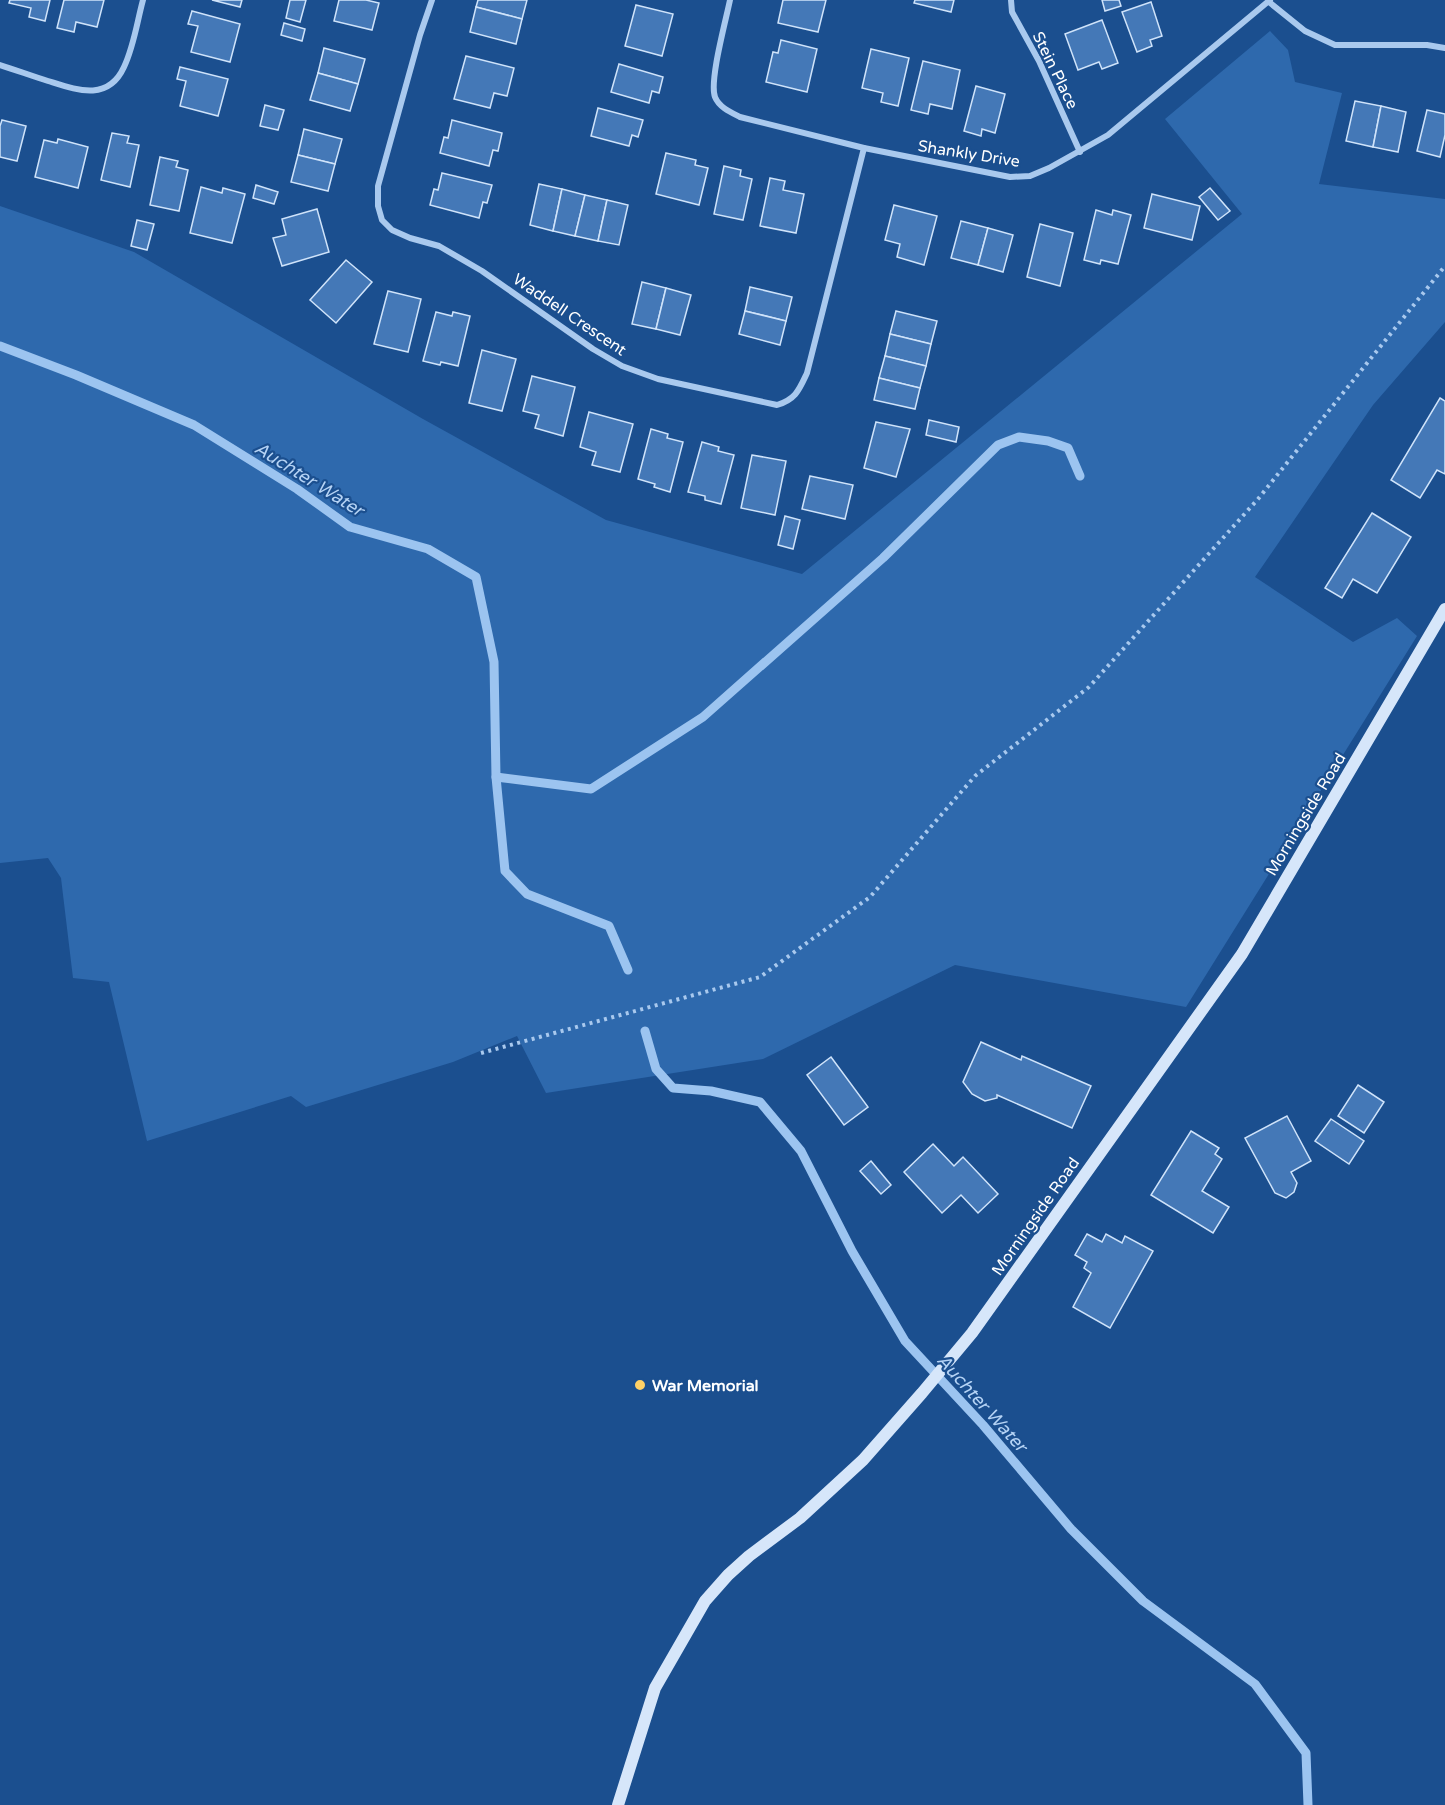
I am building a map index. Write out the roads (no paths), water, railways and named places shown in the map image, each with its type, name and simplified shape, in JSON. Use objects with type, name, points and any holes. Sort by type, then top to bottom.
[{"type":"street","points":[[0,65],[79,90],[97,90],[109,86],[118,77],[129,55],[143,0]]},
{"type":"street","name":"Waddell Crescent","points":[[432,0],[420,34],[378,186],[378,206],[382,220],[392,230],[439,246],[482,271],[622,366],[658,379],[777,405],[789,401],[798,392],[807,373],[864,148]]},
{"type":"street","name":"Shankly Drive","points":[[730,0],[713,83],[715,98],[726,110],[740,117],[864,148],[1010,177],[1030,176],[1049,168],[1108,135],[1270,1]]},
{"type":"street","name":"Stein Place","points":[[1011,0],[1012,12],[1040,61],[1080,152]]},
{"type":"street","points":[[1270,1],[1305,31],[1335,45],[1427,45],[1445,48]]},
{"type":"street","name":"Morningside Road","points":[[618,1805],[655,1688],[705,1601],[749,1556],[800,1518],[863,1460],[972,1333],[1242,954],[1445,609]]},
{"type":"waterway","name":"Auchter Water","points":[[0,346],[76,375],[194,425],[297,489],[350,527],[428,549],[476,577],[494,662],[496,777],[505,871],[527,894],[609,926],[628,970]]},
{"type":"waterway","points":[[496,777],[591,789],[703,717],[883,558],[998,445],[1019,437],[1048,441],[1068,448],[1080,476]]},
{"type":"waterway","name":"Auchter Water","points":[[645,1031],[656,1069],[673,1088],[711,1091],[760,1102],[801,1151],[852,1251],[905,1341],[983,1425],[1071,1529],[1143,1601],[1255,1684],[1306,1753],[1308,1805]]},
{"type":"place","name":"War Memorial","points":[[640,1385]]}]
